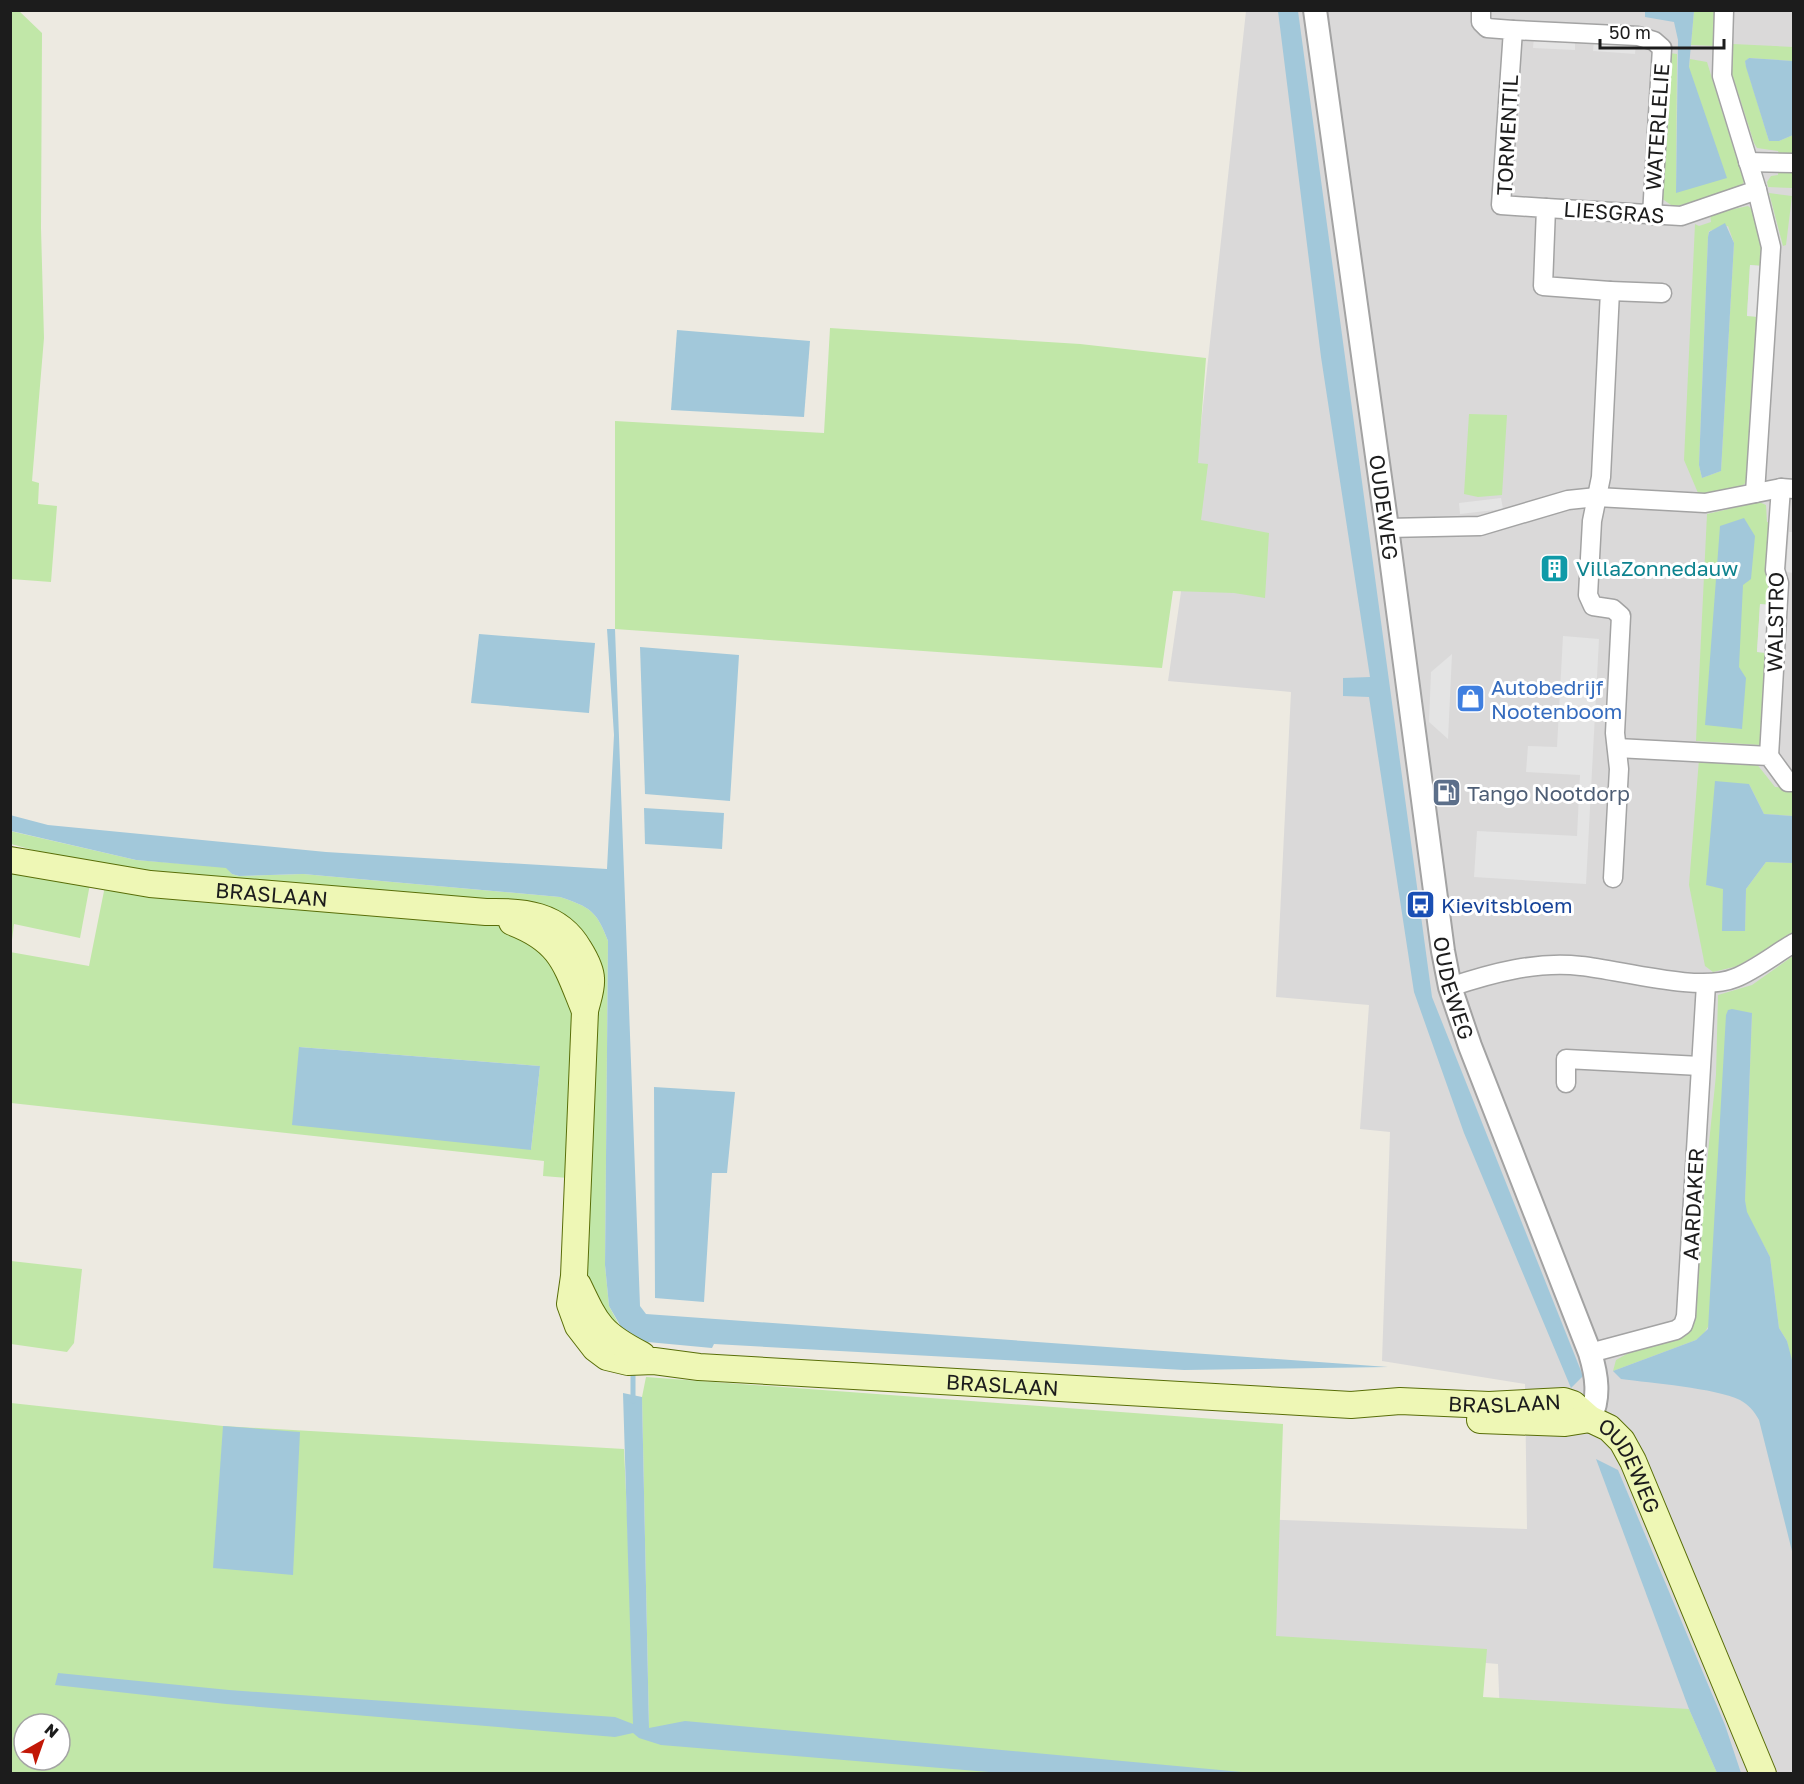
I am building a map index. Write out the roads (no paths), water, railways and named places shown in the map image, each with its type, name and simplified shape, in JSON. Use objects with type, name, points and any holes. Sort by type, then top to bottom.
[{"type":"main road","name":"BRASLAAN","points":[[10,848],[58,867]]},
{"type":"main road","name":"BRASLAAN","points":[[10,860],[150,884],[486,912],[535,932],[549,941],[569,967],[585,1011],[574,1276],[590,1311],[602,1329],[615,1341],[654,1361],[711,1367],[1352,1405],[1400,1401],[1489,1405],[1564,1401],[1573,1404],[1590,1419]]},
{"type":"main road","name":"OUDEWEG","points":[[1590,1419],[1609,1428],[1622,1441],[1633,1461],[1766,1769]]},
{"type":"street","name":"OUDEWEG","points":[[1315,10],[1387,528],[1435,907],[1450,987],[1474,1056],[1590,1353],[1597,1376],[1595,1406],[1590,1419]]},
{"type":"street","points":[[1481,10],[1481,22],[1487,28],[1513,30]]},
{"type":"street","points":[[1724,10],[1722,76],[1757,190],[1771,247],[1755,493]]},
{"type":"street","name":"TORMENTIL","points":[[1513,30],[1501,205],[1546,208]]},
{"type":"street","name":"WATERLELIE","points":[[1513,30],[1638,36],[1654,41],[1662,48],[1652,215]]},
{"type":"street","points":[[1748,162],[1794,163]]},
{"type":"street","name":"LIESGRAS","points":[[1546,208],[1681,216],[1757,190]]},
{"type":"street","points":[[1546,208],[1543,286],[1662,293]]},
{"type":"street","points":[[1610,291],[1600,477],[1592,521],[1588,595],[1593,606],[1613,609],[1621,616],[1615,733],[1617,748],[1613,878]]},
{"type":"street","points":[[1387,528],[1480,526],[1568,500],[1597,497],[1705,503],[1787,488]]},
{"type":"street","name":"WALSTRO","points":[[1769,756],[1779,583],[1775,570],[1787,488]]},
{"type":"street","points":[[1617,748],[1696,750],[1769,756],[1788,782],[1794,782]]},
{"type":"street","points":[[1450,987],[1526,966],[1552,964],[1706,984],[1734,978],[1794,943]]},
{"type":"street","name":"AARDAKER","points":[[1590,1353],[1676,1330],[1683,1325],[1686,1316],[1706,984]]},
{"type":"street","points":[[1566,1083],[1566,1059],[1700,1066]]},
{"type":"water","points":[[1278,11],[1298,11],[1432,997],[1583,1376],[1571,1388],[1464,1133],[1414,992],[1369,697],[1343,696],[1343,678],[1370,677],[1321,357]]},
{"type":"water","points":[[1645,11],[1694,11],[1689,67],[1727,178],[1676,193],[1678,40],[1674,22],[1645,17]]},
{"type":"water","points":[[1749,58],[1793,61],[1793,135],[1779,141],[1769,141],[1746,67],[1745,61]]},
{"type":"water","points":[[1725,223],[1734,243],[1721,471],[1702,478],[1699,465],[1708,237],[1709,232]]},
{"type":"water","points":[[677,330],[810,341],[804,417],[671,410]]},
{"type":"water","points":[[1744,518],[1755,536],[1751,579],[1743,585],[1739,667],[1746,678],[1742,729],[1705,725],[1720,526]]},
{"type":"water","points":[[607,629],[615,629],[640,1306],[646,1314],[1388,1367],[1184,1370],[714,1344],[712,1348],[637,1341],[625,1334],[609,1306],[605,1265],[608,941],[596,917],[585,907],[560,897],[303,874],[239,876],[232,874],[226,868],[136,860],[11,831],[10,815],[48,825],[326,852],[607,869],[614,735]]},
{"type":"water","points":[[479,634],[595,643],[589,713],[471,703]]},
{"type":"water","points":[[640,647],[739,655],[730,801],[645,794]]},
{"type":"water","points":[[1715,781],[1749,784],[1764,814],[1793,816],[1793,863],[1766,862],[1746,889],[1745,931],[1722,931],[1723,889],[1706,885]]},
{"type":"water","points":[[644,808],[724,813],[722,849],[645,844]]},
{"type":"water","points":[[1728,1010],[1752,1013],[1745,1200],[1747,1212],[1770,1257],[1779,1328],[1787,1341],[1792,1360],[1793,1555],[1759,1420],[1751,1408],[1740,1400],[1715,1392],[1621,1379],[1613,1371],[1696,1340],[1708,1329],[1726,1015]]},
{"type":"water","points":[[299,1047],[540,1066],[531,1150],[292,1125]]},
{"type":"water","points":[[654,1087],[735,1092],[727,1173],[712,1173],[704,1302],[655,1298]]},
{"type":"water","points":[[623,1393],[642,1397],[649,1728],[685,1721],[1253,1773],[1001,1773],[661,1745],[639,1738],[633,1733],[615,1737],[226,1704],[55,1685],[58,1673],[229,1690],[615,1717],[633,1724]]},
{"type":"water","points":[[223,1426],[300,1432],[293,1575],[213,1568]]},
{"type":"water","points":[[1596,1459],[1618,1470],[1725,1725],[1741,1773],[1717,1773],[1689,1709]]},
{"type":"waterway","points":[[633,1374],[633,1401]]},
{"type":"place","name":"VillaZonnedauw","points":[[1555,568]]},
{"type":"place","name":"Autobedrijf Nootenboom","points":[[1470,699]]},
{"type":"place","name":"Tango Nootdorp","points":[[1446,793]]},
{"type":"place","name":"Kievitsbloem","points":[[1420,905]]}]
